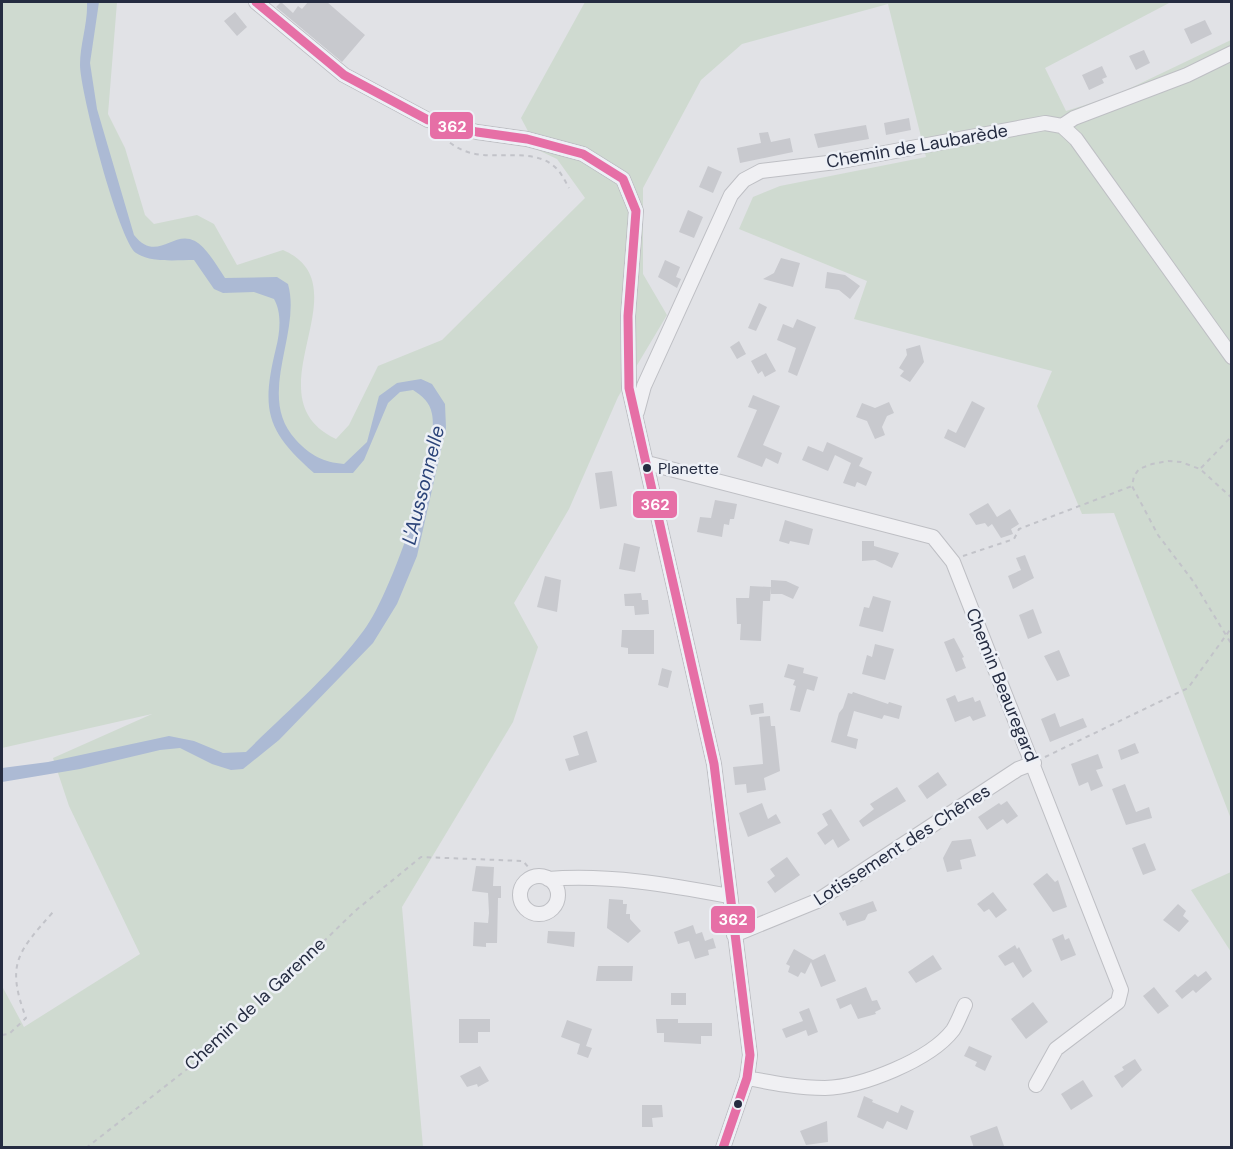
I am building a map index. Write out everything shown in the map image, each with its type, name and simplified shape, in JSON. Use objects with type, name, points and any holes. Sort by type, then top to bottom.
[{"type":"street","points":[[256,2],[344,75],[428,120],[477,132],[528,139],[583,154],[623,179],[636,211],[628,340],[629,388],[637,413],[714,764],[750,1055],[747,1078],[723,1148]]},
{"type":"street","points":[[1232,53],[1187,75],[1074,118],[1062,126],[1076,139],[1232,357]]},
{"type":"street","name":"Chemin de Laubarède","points":[[637,413],[644,386],[731,195],[744,180],[761,171],[836,162],[1045,123],[1062,126]]},
{"type":"street","name":"Chemin Beauregard","points":[[647,463],[933,537],[953,562],[1034,763],[1121,990],[1118,1002],[1056,1049],[1035,1086]]},
{"type":"street","name":"Lotissement des Chênes","points":[[734,935],[817,901],[1018,769],[1034,763]]},
{"type":"street","points":[[542,877],[575,876],[650,883],[729,896]]},
{"type":"street","points":[[747,1078],[791,1086],[828,1088],[884,1075],[915,1060],[939,1044],[953,1029],[965,1005]]},
{"type":"path","points":[[441,136],[454,147],[473,154],[503,154],[548,163],[556,167],[569,188]]},
{"type":"path","points":[[1200,469],[1232,436]]},
{"type":"path","points":[[1232,498],[1200,469],[1168,460],[1139,469],[1134,476],[1132,486],[1158,535],[1192,580],[1224,637],[1232,645]]},
{"type":"path","points":[[953,562],[970,552],[1014,539],[1019,529],[1132,486]]},
{"type":"path","points":[[1034,763],[1188,688],[1232,627]]},
{"type":"path","name":"Chemin de la Garenne","points":[[86,1148],[213,1049],[355,911],[421,858],[523,861],[542,877]]},
{"type":"path","points":[[2,1035],[9,1034],[26,1018],[15,982],[19,954],[53,912]]},
{"type":"shaded area","points":[[2,2],[117,2],[108,114],[125,148],[145,215],[154,224],[197,215],[214,224],[237,265],[283,250],[305,267],[314,289],[313,315],[302,370],[302,397],[312,420],[336,439],[349,425],[378,366],[442,340],[585,198],[557,159],[538,150],[521,118],[585,2],[1171,2],[1045,68],[1066,111],[1114,96],[1231,40],[1231,819],[1114,513],[1082,514],[1037,406],[1052,371],[854,319],[867,281],[739,229],[753,197],[780,186],[926,157],[888,4],[742,44],[701,80],[643,188],[643,274],[667,315],[618,397],[569,509],[514,603],[538,647],[513,722],[402,907],[423,1147],[2,1147],[2,986],[24,1027],[140,954],[69,806],[53,758],[152,714],[2,748]]},
{"type":"shaded area","points":[[1231,872],[1231,952],[1191,890]]},
{"type":"water","name":"L'Aussonnelle","points":[[87,2],[99,2],[90,63],[97,109],[134,235],[142,243],[150,246],[187,238],[195,241],[208,253],[225,278],[277,277],[288,284],[291,303],[279,384],[279,404],[284,423],[296,440],[318,457],[344,464],[367,442],[379,396],[397,383],[421,379],[432,384],[445,404],[446,428],[417,556],[397,604],[373,643],[279,740],[243,769],[231,770],[212,764],[180,748],[160,750],[80,769],[2,782],[2,768],[48,762],[169,736],[194,741],[223,753],[246,752],[337,663],[375,613],[411,525],[421,491],[432,434],[432,414],[429,406],[413,390],[400,392],[388,403],[364,460],[353,473],[314,473],[286,444],[271,418],[269,404],[271,369],[279,329],[277,304],[274,299],[254,292],[223,293],[214,289],[194,260],[149,258],[136,253],[129,243],[111,195],[86,104],[80,57]]},
{"type":"building","points":[[281,2],[293,13],[298,6],[302,9],[308,2],[327,2],[365,35],[342,62],[276,7]]},
{"type":"building","points":[[235,12],[247,27],[237,36],[224,21]]},
{"type":"building","points":[[1205,20],[1212,34],[1191,44],[1184,29]]},
{"type":"building","points":[[1144,50],[1150,63],[1136,70],[1129,56]]},
{"type":"building","points":[[1102,66],[1107,77],[1102,79],[1104,83],[1089,90],[1082,75]]},
{"type":"building","points":[[909,118],[911,130],[886,135],[884,123]]},
{"type":"building","points":[[866,125],[869,139],[818,148],[814,134]]},
{"type":"building","points":[[768,132],[771,142],[790,138],[793,152],[740,163],[737,148],[761,143],[759,133]]},
{"type":"building","points":[[708,166],[722,172],[713,193],[699,187]]},
{"type":"building","points":[[688,210],[703,217],[694,238],[679,232]]},
{"type":"building","points":[[781,258],[800,263],[793,287],[763,279],[774,273]]},
{"type":"building","points":[[665,260],[680,267],[676,277],[681,279],[677,288],[658,277]]},
{"type":"building","points":[[827,272],[845,275],[860,286],[850,299],[839,290],[825,288]]},
{"type":"building","points":[[759,303],[767,307],[756,331],[748,328]]},
{"type":"building","points":[[797,319],[816,327],[797,376],[788,372],[796,348],[777,340],[783,324],[793,328]]},
{"type":"building","points":[[739,341],[746,354],[737,359],[730,347]]},
{"type":"building","points":[[920,345],[924,362],[910,382],[900,376],[904,371],[899,368],[907,355],[906,349]]},
{"type":"building","points":[[766,353],[776,371],[765,377],[762,371],[758,374],[751,361]]},
{"type":"building","points":[[753,395],[780,406],[763,445],[782,453],[778,464],[766,458],[762,467],[737,457],[757,410],[748,407]]},
{"type":"building","points":[[972,401],[985,408],[965,448],[944,438],[948,429],[956,433]]},
{"type":"building","points":[[889,402],[894,413],[887,416],[882,427],[885,435],[875,439],[867,421],[856,417],[862,403],[875,408]]},
{"type":"building","points":[[827,442],[863,458],[859,466],[872,472],[866,486],[857,482],[855,487],[843,483],[851,463],[835,455],[828,471],[802,460],[808,446],[823,452]]},
{"type":"building","points":[[612,471],[617,506],[600,509],[595,473]]},
{"type":"building","points":[[715,500],[737,504],[734,519],[730,519],[729,525],[724,524],[722,537],[697,532],[700,517],[711,518]]},
{"type":"building","points":[[988,503],[997,517],[1010,509],[1019,524],[1011,529],[1013,534],[1001,538],[992,524],[988,527],[985,523],[976,525],[969,514]]},
{"type":"building","points":[[785,520],[813,529],[809,545],[779,541]]},
{"type":"building","points":[[862,541],[874,541],[874,546],[899,553],[892,568],[875,560],[862,561]]},
{"type":"building","points":[[624,543],[640,547],[635,572],[619,569]]},
{"type":"building","points":[[1025,555],[1034,578],[1013,589],[1008,576],[1021,570],[1016,558]]},
{"type":"building","points":[[545,576],[561,580],[557,612],[537,607]]},
{"type":"building","points":[[771,580],[786,581],[799,587],[793,599],[782,594],[771,594]]},
{"type":"building","points":[[750,586],[771,587],[770,601],[763,601],[761,641],[740,640],[741,624],[737,624],[736,598],[749,598]]},
{"type":"building","points":[[641,593],[642,600],[648,600],[649,614],[635,615],[634,606],[625,606],[624,594]]},
{"type":"building","points":[[873,596],[891,601],[883,632],[859,626],[864,607],[869,608]]},
{"type":"building","points":[[1033,609],[1042,633],[1028,639],[1019,615]]},
{"type":"building","points":[[622,630],[654,630],[654,654],[628,654],[628,648],[621,647]]},
{"type":"building","points":[[954,638],[964,657],[962,658],[966,668],[956,672],[944,642]]},
{"type":"building","points":[[875,644],[894,649],[885,680],[862,674],[867,655],[872,657]]},
{"type":"building","points":[[1059,650],[1070,676],[1057,681],[1044,656]]},
{"type":"building","points":[[788,664],[804,668],[803,673],[818,677],[814,691],[807,689],[800,712],[790,710],[796,686],[793,685],[795,680],[784,677]]},
{"type":"building","points":[[662,668],[672,671],[668,688],[658,685]]},
{"type":"building","points":[[853,692],[888,704],[889,702],[902,706],[899,719],[884,715],[882,719],[854,711],[847,736],[858,739],[856,749],[831,742],[839,713],[848,693]]},
{"type":"building","points":[[955,695],[958,702],[973,697],[975,702],[980,700],[986,716],[973,721],[970,716],[955,722],[946,699]]},
{"type":"building","points":[[763,703],[764,713],[751,715],[749,705]]},
{"type":"building","points":[[1055,713],[1060,727],[1083,718],[1087,727],[1050,742],[1041,719]]},
{"type":"building","points":[[770,716],[771,726],[775,726],[780,771],[764,778],[766,790],[747,793],[746,784],[735,785],[733,767],[763,764],[759,717]]},
{"type":"building","points":[[587,731],[597,762],[569,771],[565,759],[579,755],[573,736]]},
{"type":"building","points":[[1135,743],[1139,753],[1121,760],[1118,750]]},
{"type":"building","points":[[1098,754],[1103,768],[1096,770],[1103,786],[1091,791],[1088,782],[1079,786],[1071,764]]},
{"type":"building","points":[[938,772],[947,785],[927,799],[918,786]]},
{"type":"building","points":[[1125,784],[1136,812],[1149,807],[1152,818],[1126,825],[1112,789]]},
{"type":"building","points":[[897,787],[906,801],[863,827],[859,821],[874,809],[870,804]]},
{"type":"building","points":[[1007,801],[1018,816],[1007,824],[1003,819],[987,830],[978,817],[999,803],[1001,805]]},
{"type":"building","points":[[762,803],[768,819],[776,814],[781,823],[748,837],[739,813]]},
{"type":"building","points":[[831,809],[850,840],[838,848],[833,839],[825,845],[817,833],[828,825],[822,814]]},
{"type":"building","points":[[971,839],[976,856],[960,860],[962,869],[947,872],[943,858],[952,841]]},
{"type":"building","points":[[1145,843],[1156,870],[1143,875],[1132,848]]},
{"type":"building","points":[[787,857],[800,875],[775,893],[767,882],[775,876],[770,869]]},
{"type":"building","points":[[476,866],[494,867],[493,886],[501,886],[501,898],[498,898],[497,943],[486,943],[486,947],[473,946],[474,922],[488,923],[489,913],[488,893],[472,891]]},
{"type":"building","points":[[1047,873],[1055,882],[1058,880],[1067,907],[1053,912],[1033,884]]},
{"type":"building","points":[[993,892],[1007,910],[996,918],[989,909],[984,912],[977,904]]},
{"type":"building","points":[[609,899],[623,900],[623,904],[627,904],[626,914],[630,914],[630,919],[641,931],[628,943],[607,928]]},
{"type":"building","points":[[873,901],[877,911],[868,914],[865,920],[847,926],[839,913]]},
{"type":"building","points":[[1178,904],[1186,911],[1183,916],[1189,921],[1179,932],[1163,920]]},
{"type":"building","points":[[693,925],[696,934],[702,932],[705,941],[713,938],[716,948],[708,950],[709,955],[695,959],[689,941],[678,944],[674,932]]},
{"type":"building","points":[[548,931],[575,932],[574,947],[547,943]]},
{"type":"building","points":[[1063,934],[1065,940],[1069,938],[1076,955],[1061,961],[1052,939]]},
{"type":"building","points":[[1015,945],[1017,949],[1019,947],[1032,971],[1023,978],[1013,962],[1005,966],[998,956]]},
{"type":"building","points":[[794,949],[813,960],[825,954],[836,981],[821,987],[811,962],[805,974],[801,972],[798,977],[788,972],[790,966],[786,964]]},
{"type":"building","points":[[933,955],[942,969],[916,983],[908,972]]},
{"type":"building","points":[[598,966],[633,966],[632,981],[596,981]]},
{"type":"building","points":[[1206,971],[1212,979],[1196,993],[1193,990],[1182,999],[1175,991],[1195,974],[1198,977]]},
{"type":"building","points":[[866,987],[872,1001],[877,1000],[881,1009],[875,1012],[876,1014],[858,1019],[851,1004],[840,1009],[836,999]]},
{"type":"building","points":[[1154,987],[1169,1006],[1158,1014],[1143,996]]},
{"type":"building","points":[[671,993],[686,993],[686,1005],[671,1005]]},
{"type":"building","points":[[1033,1002],[1048,1022],[1026,1039],[1011,1019]]},
{"type":"building","points":[[809,1008],[818,1032],[808,1036],[806,1030],[786,1038],[782,1029],[803,1021],[799,1012]]},
{"type":"building","points":[[459,1019],[490,1019],[490,1032],[478,1032],[478,1043],[459,1043]]},
{"type":"building","points":[[656,1019],[678,1019],[678,1023],[712,1023],[712,1036],[701,1036],[701,1044],[664,1042],[664,1033],[657,1033]]},
{"type":"building","points":[[567,1020],[592,1029],[586,1046],[592,1048],[588,1058],[577,1054],[580,1044],[561,1037]]},
{"type":"building","points":[[969,1046],[992,1056],[985,1071],[975,1066],[977,1062],[964,1056]]},
{"type":"building","points":[[1135,1059],[1142,1070],[1122,1088],[1114,1076],[1124,1070],[1122,1067]]},
{"type":"building","points":[[480,1066],[489,1081],[478,1087],[477,1084],[467,1087],[460,1076]]},
{"type":"building","points":[[1083,1080],[1093,1096],[1071,1110],[1061,1094]]},
{"type":"building","points":[[864,1096],[898,1113],[901,1105],[914,1111],[907,1130],[887,1121],[883,1129],[857,1117]]},
{"type":"building","points":[[642,1105],[662,1105],[663,1117],[652,1118],[653,1127],[642,1127]]},
{"type":"building","points":[[827,1121],[828,1142],[806,1145],[800,1131]]},
{"type":"building","points":[[997,1126],[1004,1146],[974,1148],[970,1136]]},
{"type":"transit line","name":"362","points":[[256,2],[344,75],[428,120],[477,132],[527,139],[583,154],[623,179],[636,211],[628,316],[629,388],[714,764],[750,1055],[747,1078],[723,1148]]},
{"type":"place","name":"Planette","points":[[647,468]]}]
